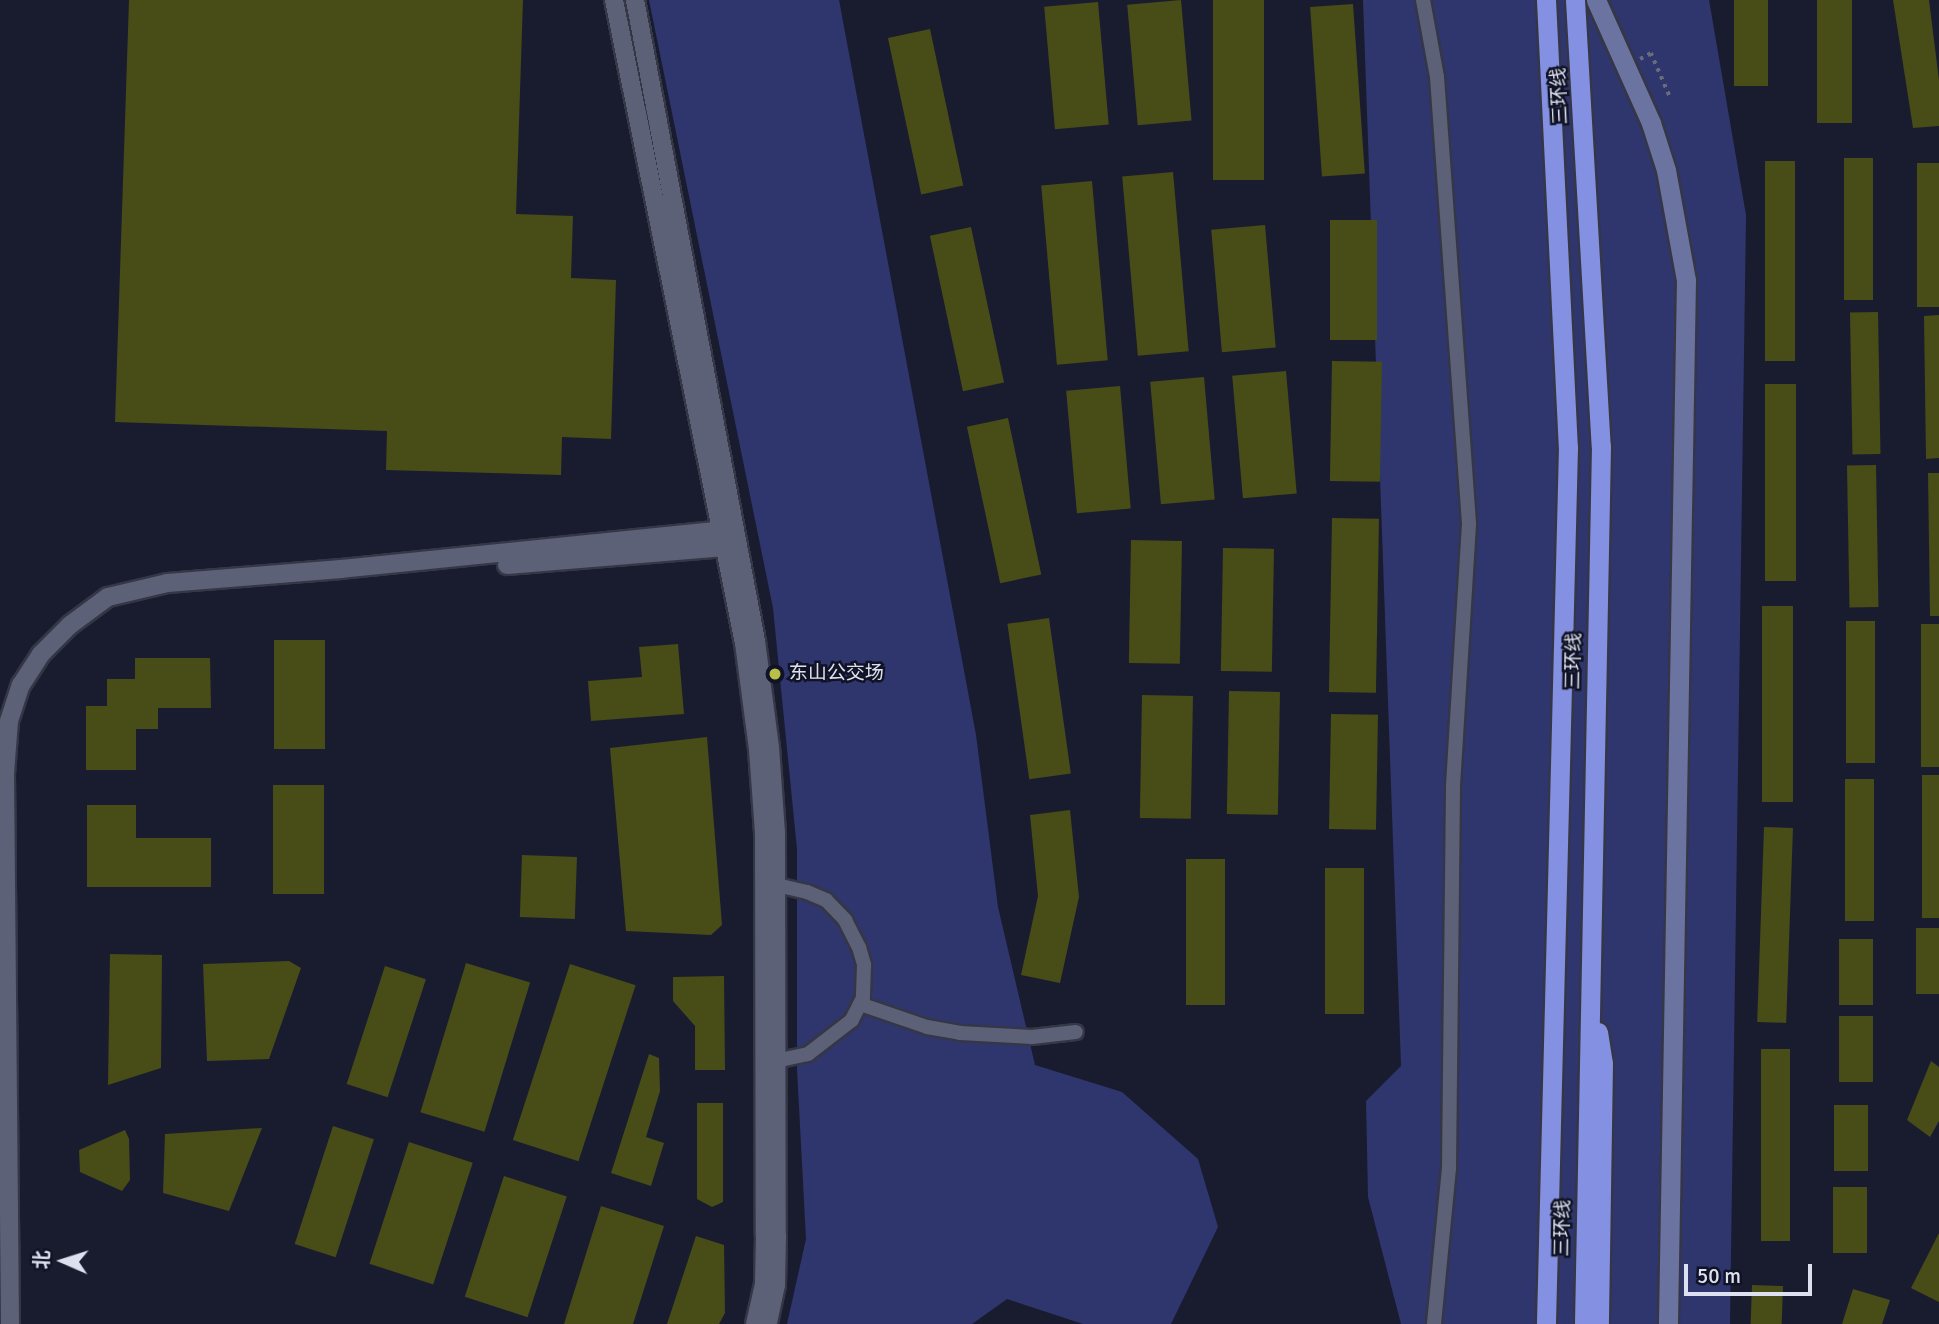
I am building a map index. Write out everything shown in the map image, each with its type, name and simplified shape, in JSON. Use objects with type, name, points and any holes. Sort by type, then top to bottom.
[{"type":"highway","name":"三环线","points":[[1545,0],[1549,22],[1568,447],[1546,1324]]},
{"type":"highway","name":"三环线","points":[[1576,0],[1601,446],[1584,1324]]},
{"type":"highway","points":[[1590,985],[1603,1063],[1599,1324]]},
{"type":"main road","points":[[1596,0],[1651,123],[1666,170],[1686,280],[1668,1324]]},
{"type":"street","points":[[614,0],[729,539]]},
{"type":"street","points":[[635,0],[729,539],[758,749],[769,883],[770,1062],[776,1285],[768,1324]]},
{"type":"street","points":[[1423,0],[1437,77],[1469,524],[1453,787],[1449,1168],[1434,1324]]},
{"type":"street","points":[[10,1324],[5,774],[9,721],[21,685],[41,654],[70,625],[108,597],[167,583],[729,539]]},
{"type":"street","points":[[18,1324],[13,774],[17,723],[28,689],[47,659],[75,631],[111,604],[168,591],[729,539]]},
{"type":"street","points":[[769,883],[826,900],[845,920],[859,947],[864,965],[863,998],[852,1020],[808,1054],[770,1062]]},
{"type":"street","points":[[860,1003],[927,1027],[960,1033],[1032,1037],[1076,1032]]},
{"type":"street","points":[[755,1324],[764,1284],[770,1062]]},
{"type":"path","points":[[1626,67],[1651,53],[1671,97]]},
{"type":"shaded area","points":[[649,0],[839,0],[976,735],[998,907],[1035,1065],[1122,1092],[1198,1159],[1218,1227],[1171,1324],[1083,1324],[1007,1299],[972,1324],[787,1324],[806,1239],[797,1069],[797,849],[773,608]]},
{"type":"shaded area","points":[[1363,0],[1709,0],[1746,215],[1730,1324],[1401,1324],[1368,1197],[1366,1101],[1401,1066]]},
{"type":"building","points":[[129,0],[523,0],[516,214],[573,216],[571,278],[616,280],[611,439],[562,437],[561,475],[386,470],[387,431],[115,422]]},
{"type":"building","points":[[1181,0],[1192,121],[1138,125],[1127,5]]},
{"type":"building","points":[[1213,0],[1264,0],[1264,180],[1213,180]]},
{"type":"building","points":[[1734,0],[1768,0],[1768,86],[1734,86]]},
{"type":"building","points":[[1817,0],[1852,0],[1852,123],[1817,123]]},
{"type":"building","points":[[1893,0],[1929,0],[1939,80],[1939,126],[1913,128]]},
{"type":"building","points":[[1098,2],[1109,125],[1055,129],[1044,7]]},
{"type":"building","points":[[1353,4],[1365,174],[1322,177],[1310,7]]},
{"type":"building","points":[[930,29],[963,186],[921,194],[888,38]]},
{"type":"building","points":[[1844,158],[1873,158],[1873,300],[1844,300]]},
{"type":"building","points":[[1765,161],[1795,161],[1795,361],[1765,361]]},
{"type":"building","points":[[1917,163],[1939,163],[1939,307],[1917,307]]},
{"type":"building","points":[[1173,172],[1189,351],[1138,356],[1122,176]]},
{"type":"building","points":[[1092,181],[1108,360],[1057,365],[1041,185]]},
{"type":"building","points":[[1330,220],[1377,220],[1377,340],[1330,340]]},
{"type":"building","points":[[1265,225],[1276,348],[1222,352],[1211,230]]},
{"type":"building","points":[[971,227],[1004,383],[963,391],[930,236]]},
{"type":"building","points":[[1850,312],[1878,312],[1880,454],[1852,454]]},
{"type":"building","points":[[1939,315],[1939,458],[1926,459],[1924,316]]},
{"type":"building","points":[[1332,361],[1382,362],[1380,482],[1330,481]]},
{"type":"building","points":[[1286,371],[1297,494],[1243,498],[1232,376]]},
{"type":"building","points":[[1204,377],[1215,500],[1161,504],[1150,382]]},
{"type":"building","points":[[1765,384],[1796,384],[1796,581],[1765,581]]},
{"type":"building","points":[[1120,386],[1131,509],[1077,513],[1066,391]]},
{"type":"building","points":[[1008,418],[1041,575],[1000,583],[967,427]]},
{"type":"building","points":[[1876,465],[1878,607],[1849,607],[1847,466]]},
{"type":"building","points":[[1928,473],[1939,473],[1939,616],[1930,616]]},
{"type":"building","points":[[1332,518],[1379,519],[1376,693],[1329,692]]},
{"type":"building","points":[[1131,540],[1182,541],[1180,664],[1129,663]]},
{"type":"building","points":[[1223,548],[1274,549],[1272,672],[1221,671]]},
{"type":"building","points":[[1762,606],[1793,606],[1793,802],[1762,802]]},
{"type":"building","points":[[1049,618],[1071,773],[1029,779],[1007,624]]},
{"type":"building","points":[[1846,621],[1875,621],[1875,763],[1846,763]]},
{"type":"building","points":[[1921,624],[1939,624],[1939,767],[1921,767]]},
{"type":"building","points":[[274,640],[325,640],[325,749],[274,749]]},
{"type":"building","points":[[678,644],[684,714],[591,721],[588,681],[642,677],[639,647]]},
{"type":"building","points":[[135,658],[210,658],[211,708],[158,708],[158,729],[136,729],[136,770],[86,770],[86,706],[107,706],[107,679],[135,679]]},
{"type":"building","points":[[1229,691],[1280,692],[1278,815],[1227,814]]},
{"type":"building","points":[[1142,695],[1193,696],[1191,819],[1140,818]]},
{"type":"building","points":[[1331,714],[1378,715],[1376,830],[1329,829]]},
{"type":"building","points":[[707,737],[722,925],[711,935],[626,931],[610,748]]},
{"type":"building","points":[[1922,775],[1939,775],[1939,918],[1922,918]]},
{"type":"building","points":[[1845,779],[1874,779],[1874,921],[1845,921]]},
{"type":"building","points":[[273,785],[324,785],[324,894],[273,894]]},
{"type":"building","points":[[87,805],[136,805],[136,838],[211,838],[211,887],[87,887]]},
{"type":"building","points":[[1070,810],[1079,897],[1060,983],[1021,975],[1038,896],[1030,815]]},
{"type":"building","points":[[1764,827],[1793,828],[1786,1023],[1757,1022]]},
{"type":"building","points":[[522,855],[577,857],[575,919],[520,917]]},
{"type":"building","points":[[1186,859],[1225,859],[1225,1005],[1186,1005]]},
{"type":"building","points":[[1325,868],[1364,868],[1364,1014],[1325,1014]]},
{"type":"building","points":[[1916,928],[1939,928],[1939,994],[1916,994]]},
{"type":"building","points":[[1839,939],[1873,939],[1873,1005],[1839,1005]]},
{"type":"building","points":[[110,954],[162,955],[161,1068],[108,1085]]},
{"type":"building","points":[[289,961],[301,968],[269,1059],[207,1061],[203,964]]},
{"type":"building","points":[[466,963],[530,983],[484,1132],[420,1112]]},
{"type":"building","points":[[570,964],[636,985],[578,1161],[513,1140]]},
{"type":"building","points":[[385,966],[426,979],[388,1097],[347,1084]]},
{"type":"building","points":[[724,976],[725,1070],[695,1070],[695,1026],[673,1001],[673,977]]},
{"type":"building","points":[[1839,1016],[1873,1016],[1873,1082],[1839,1082]]},
{"type":"building","points":[[1761,1049],[1790,1049],[1790,1241],[1761,1241]]},
{"type":"building","points":[[649,1054],[659,1058],[660,1091],[646,1137],[664,1143],[651,1186],[611,1173]]},
{"type":"building","points":[[1931,1061],[1939,1067],[1939,1121],[1930,1137],[1907,1120]]},
{"type":"building","points":[[697,1103],[723,1103],[723,1202],[712,1207],[697,1199]]},
{"type":"building","points":[[1834,1105],[1868,1105],[1868,1171],[1834,1171]]},
{"type":"building","points":[[333,1126],[374,1139],[336,1257],[295,1244]]},
{"type":"building","points":[[262,1128],[229,1211],[163,1193],[165,1134]]},
{"type":"building","points":[[125,1130],[129,1139],[130,1180],[122,1191],[80,1172],[79,1150]]},
{"type":"building","points":[[409,1142],[473,1163],[433,1284],[369,1264]]},
{"type":"building","points":[[504,1176],[567,1196],[528,1317],[465,1297]]},
{"type":"building","points":[[1833,1187],[1867,1187],[1867,1253],[1833,1253]]},
{"type":"building","points":[[601,1206],[664,1226],[633,1324],[564,1324]]},
{"type":"building","points":[[1939,1233],[1939,1302],[1911,1288]]},
{"type":"building","points":[[696,1236],[724,1245],[725,1313],[719,1324],[667,1324]]},
{"type":"building","points":[[1752,1285],[1783,1286],[1782,1324],[1751,1324]]},
{"type":"building","points":[[1853,1289],[1890,1300],[1882,1324],[1842,1324]]},
{"type":"place","name":"东山公交场","points":[[775,674]]}]
